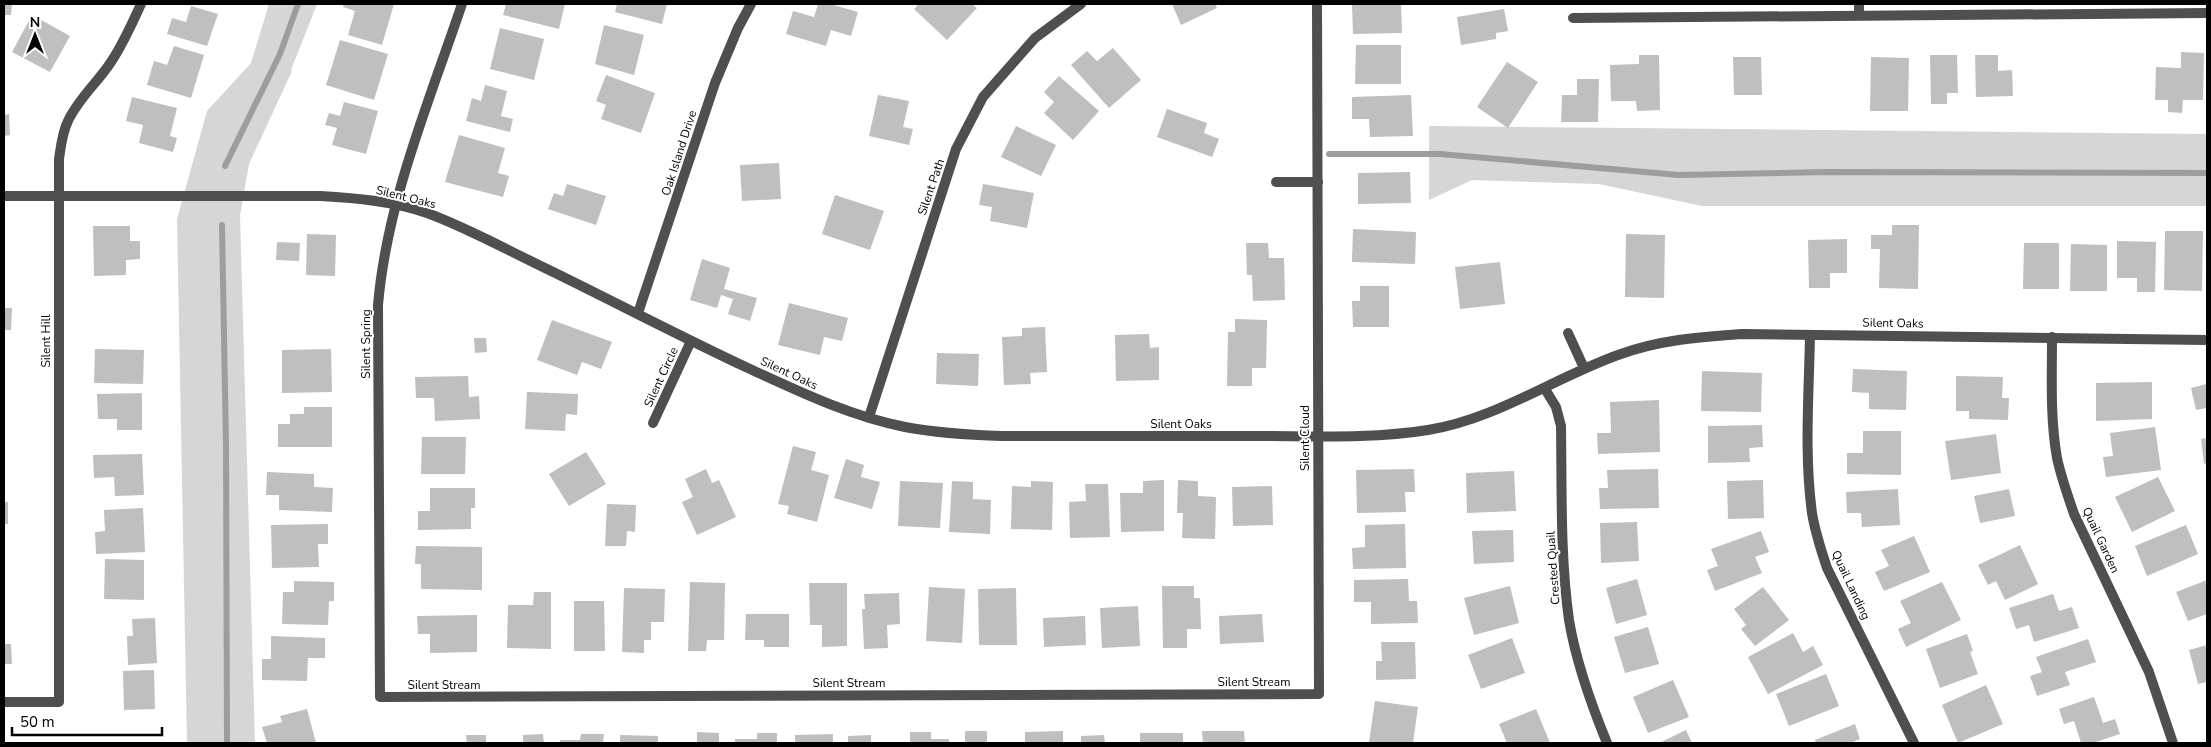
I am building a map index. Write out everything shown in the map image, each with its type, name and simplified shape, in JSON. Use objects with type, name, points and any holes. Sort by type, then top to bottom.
[{"type":"street","name":"Silent Hill","points":[[4,702],[59,702],[59,159],[62,137],[68,120],[110,63],[131,27],[141,4]]},
{"type":"street","name":"Silent Spring","points":[[380,697],[378,306],[381,274],[395,205],[462,4]]},
{"type":"street","name":"Oak Island Drive","points":[[638,313],[715,83],[738,28],[751,4]]},
{"type":"street","name":"Silent Path","points":[[869,418],[954,157],[968,122],[983,97],[1035,38],[1081,4]]},
{"type":"street","name":"Silent Cloud","points":[[1317,4],[1319,694]]},
{"type":"street","points":[[1859,4],[1859,15]]},
{"type":"street","points":[[1573,18],[2207,13]]},
{"type":"street","points":[[1276,182],[1318,182]]},
{"type":"street","name":"Silent Oaks","points":[[4,196],[320,196],[351,197],[395,205],[426,213],[464,229],[638,313],[691,341],[820,401],[869,418],[904,427],[953,434],[1002,436],[1318,436],[1428,430],[1468,420],[1546,389],[1584,368],[1619,354],[1690,337],[1742,334],[2207,340]]},
{"type":"street","points":[[1568,333],[1584,368]]},
{"type":"street","name":"Quail Landing","points":[[1810,335],[1808,466],[1812,513],[1818,541],[1827,568],[1914,743]]},
{"type":"street","name":"Quail Garden","points":[[2052,337],[2053,431],[2057,459],[2065,487],[2074,514],[2149,672],[2173,743]]},
{"type":"street","name":"Silent Circle","points":[[653,423],[691,341]]},
{"type":"street","name":"Crested Quail","points":[[1546,389],[1556,407],[1561,426],[1563,563],[1570,621],[1583,677],[1608,743]]},
{"type":"street","name":"Silent Stream","points":[[380,697],[1319,694]]},
{"type":"shaded area","points":[[269,4],[317,4],[292,71],[249,164],[240,215],[255,743],[187,743],[177,219],[207,111],[251,63]]},
{"type":"shaded area","points":[[1429,126],[2207,134],[2207,206],[1702,206],[1599,184],[1472,180],[1429,200]]},
{"type":"building","points":[[4,4],[12,4],[11,15],[4,15]]},
{"type":"building","points":[[344,4],[394,4],[382,45],[348,35],[355,11],[343,7]]},
{"type":"building","points":[[506,4],[565,4],[559,29],[503,15]]},
{"type":"building","points":[[617,4],[667,4],[662,24],[615,12]]},
{"type":"building","points":[[818,4],[830,4],[858,12],[851,36],[831,30],[826,46],[786,34],[793,11],[814,17]]},
{"type":"building","points":[[919,4],[972,4],[977,8],[947,40],[914,9]]},
{"type":"building","points":[[1172,4],[1215,4],[1217,8],[1181,25]]},
{"type":"building","points":[[1352,4],[1401,4],[1402,33],[1353,34]]},
{"type":"building","points":[[191,6],[218,14],[207,46],[167,34],[172,18],[186,22]]},
{"type":"building","points":[[1504,9],[1508,31],[1496,33],[1496,39],[1461,45],[1457,17]]},
{"type":"building","points":[[32,15],[70,36],[50,72],[12,52]]},
{"type":"building","points":[[604,25],[644,35],[634,75],[595,64]]},
{"type":"building","points":[[500,28],[544,39],[534,80],[490,69]]},
{"type":"building","points":[[340,40],[388,54],[374,100],[326,85]]},
{"type":"building","points":[[1356,45],[1401,45],[1401,84],[1355,84]]},
{"type":"building","points":[[174,46],[204,55],[191,98],[147,85],[154,61],[167,65]]},
{"type":"building","points":[[1113,48],[1141,80],[1109,108],[1071,65],[1087,51],[1097,61]]},
{"type":"building","points":[[2181,52],[2204,53],[2203,100],[2183,100],[2182,113],[2168,112],[2168,100],[2155,100],[2156,67],[2181,68]]},
{"type":"building","points":[[1639,55],[1659,55],[1660,110],[1637,111],[1636,101],[1611,101],[1610,65],[1639,64]]},
{"type":"building","points":[[1930,55],[1957,55],[1958,93],[1947,93],[1947,104],[1931,104]]},
{"type":"building","points":[[1975,55],[1998,55],[1998,71],[2012,70],[2013,96],[1976,97]]},
{"type":"building","points":[[1733,57],[1761,57],[1762,95],[1734,95]]},
{"type":"building","points":[[1871,57],[1909,58],[1908,111],[1870,111]]},
{"type":"building","points":[[1507,62],[1538,82],[1508,128],[1477,107]]},
{"type":"building","points":[[606,75],[655,93],[641,133],[601,119],[606,105],[596,101]]},
{"type":"building","points":[[1059,76],[1099,111],[1073,140],[1044,113],[1054,102],[1044,92]]},
{"type":"building","points":[[1577,79],[1599,79],[1598,122],[1561,122],[1562,95],[1577,95]]},
{"type":"building","points":[[485,85],[507,91],[501,116],[513,119],[510,132],[466,121],[472,98],[481,101]]},
{"type":"building","points":[[878,95],[909,101],[903,127],[913,129],[909,145],[869,136]]},
{"type":"building","points":[[1411,95],[1413,136],[1370,137],[1369,119],[1352,119],[1352,97]]},
{"type":"building","points":[[132,97],[177,108],[170,136],[177,138],[173,152],[139,143],[143,125],[126,121]]},
{"type":"building","points":[[344,102],[378,111],[366,154],[332,145],[337,128],[325,125],[329,113],[340,116]]},
{"type":"building","points":[[1167,109],[1207,123],[1204,133],[1219,139],[1212,157],[1157,137]]},
{"type":"building","points":[[9,114],[10,135],[4,136],[4,115]]},
{"type":"building","points":[[1016,126],[1056,145],[1041,176],[1001,157]]},
{"type":"building","points":[[459,135],[505,148],[498,173],[509,176],[503,197],[445,182]]},
{"type":"building","points":[[779,163],[781,199],[742,201],[740,165]]},
{"type":"building","points":[[1410,172],[1411,203],[1358,204],[1358,173]]},
{"type":"building","points":[[567,184],[606,196],[596,225],[548,209],[554,193],[563,196]]},
{"type":"building","points":[[983,184],[1034,193],[1027,228],[990,221],[992,207],[979,205]]},
{"type":"building","points":[[835,195],[884,211],[870,250],[822,234]]},
{"type":"building","points":[[1892,225],[1919,225],[1918,289],[1879,288],[1880,249],[1871,249],[1871,235],[1892,235]]},
{"type":"building","points":[[93,226],[130,226],[130,241],[140,241],[140,259],[126,260],[126,275],[94,276]]},
{"type":"building","points":[[1353,229],[1416,232],[1415,264],[1352,262]]},
{"type":"building","points":[[2165,231],[2203,231],[2202,291],[2164,290]]},
{"type":"building","points":[[307,234],[336,235],[335,276],[306,275]]},
{"type":"building","points":[[1626,234],[1665,235],[1664,298],[1625,297]]},
{"type":"building","points":[[1847,239],[1847,273],[1830,273],[1830,288],[1809,288],[1808,240]]},
{"type":"building","points":[[2117,241],[2156,242],[2155,292],[2137,292],[2137,278],[2117,278]]},
{"type":"building","points":[[277,242],[300,243],[299,261],[276,260]]},
{"type":"building","points":[[1246,243],[1268,243],[1269,258],[1284,258],[1285,300],[1253,301],[1252,275],[1247,275]]},
{"type":"building","points":[[2024,243],[2059,243],[2059,289],[2023,289]]},
{"type":"building","points":[[2071,244],[2107,245],[2107,291],[2070,291]]},
{"type":"building","points":[[702,259],[730,268],[724,289],[757,298],[750,321],[728,314],[733,299],[721,295],[717,308],[690,300]]},
{"type":"building","points":[[1500,262],[1505,304],[1460,309],[1455,267]]},
{"type":"building","points":[[1360,286],[1389,286],[1389,327],[1353,327],[1352,301],[1360,301]]},
{"type":"building","points":[[789,303],[848,318],[842,341],[824,337],[820,355],[778,345]]},
{"type":"building","points":[[4,308],[12,308],[11,330],[4,330]]},
{"type":"building","points":[[1235,319],[1267,320],[1266,368],[1252,368],[1252,386],[1227,386],[1228,332],[1235,332]]},
{"type":"building","points":[[552,320],[612,342],[601,369],[582,362],[577,375],[537,360]]},
{"type":"building","points":[[1045,327],[1047,372],[1030,373],[1031,384],[1004,385],[1002,337],[1022,336],[1022,328]]},
{"type":"building","points":[[1149,334],[1150,348],[1159,347],[1159,380],[1116,381],[1115,335]]},
{"type":"building","points":[[474,338],[486,338],[487,352],[475,353]]},
{"type":"building","points":[[95,349],[144,350],[143,384],[94,383]]},
{"type":"building","points":[[331,349],[332,392],[282,393],[282,350]]},
{"type":"building","points":[[937,353],[979,354],[978,386],[936,384]]},
{"type":"building","points":[[1853,369],[1907,371],[1906,410],[1869,409],[1869,393],[1852,392]]},
{"type":"building","points":[[1702,371],[1762,373],[1761,412],[1701,411]]},
{"type":"building","points":[[468,376],[469,397],[479,396],[480,419],[435,421],[434,398],[416,398],[415,377]]},
{"type":"building","points":[[1956,376],[2003,377],[2002,398],[2009,398],[2008,420],[1969,419],[1969,411],[1956,411]]},
{"type":"building","points":[[2152,382],[2152,419],[2096,421],[2096,383]]},
{"type":"building","points":[[2207,384],[2207,412],[2206,408],[2196,410],[2191,388]]},
{"type":"building","points":[[527,392],[578,394],[577,415],[566,414],[565,431],[525,429]]},
{"type":"building","points":[[142,393],[142,430],[117,430],[117,419],[98,419],[97,394]]},
{"type":"building","points":[[1659,400],[1660,452],[1598,454],[1597,433],[1611,433],[1610,402]]},
{"type":"building","points":[[304,407],[332,407],[332,447],[278,447],[278,424],[290,424],[290,414],[304,414]]},
{"type":"building","points":[[1762,425],[1763,447],[1749,448],[1750,462],[1708,463],[1708,426]]},
{"type":"building","points":[[2155,427],[2161,470],[2106,477],[2103,457],[2113,456],[2110,433]]},
{"type":"building","points":[[1863,431],[1901,431],[1901,475],[1847,474],[1847,453],[1863,453]]},
{"type":"building","points":[[1996,434],[2001,473],[1951,480],[1945,441]]},
{"type":"building","points":[[422,437],[466,437],[465,474],[421,474]]},
{"type":"building","points":[[2207,438],[2207,463],[2204,464],[2201,439]]},
{"type":"building","points":[[793,446],[816,452],[811,470],[829,475],[817,522],[787,514],[789,506],[778,504]]},
{"type":"building","points":[[586,452],[606,484],[569,506],[549,474]]},
{"type":"building","points":[[142,454],[144,495],[115,496],[114,477],[94,478],[93,455]]},
{"type":"building","points":[[846,459],[864,465],[861,477],[880,482],[872,509],[834,498]]},
{"type":"building","points":[[706,469],[712,483],[719,480],[736,517],[697,535],[682,502],[693,497],[685,479]]},
{"type":"building","points":[[1414,469],[1415,492],[1405,492],[1406,512],[1357,513],[1356,470]]},
{"type":"building","points":[[1658,469],[1659,508],[1600,509],[1599,488],[1608,488],[1607,470]]},
{"type":"building","points":[[1514,471],[1516,511],[1467,513],[1466,473]]},
{"type":"building","points":[[267,472],[314,474],[314,487],[333,488],[332,512],[279,510],[279,495],[266,495]]},
{"type":"building","points":[[2158,477],[2175,511],[2132,532],[2115,497]]},
{"type":"building","points":[[1164,480],[1164,531],[1121,532],[1120,493],[1143,493],[1143,481]]},
{"type":"building","points":[[1178,480],[1198,481],[1198,496],[1216,497],[1215,539],[1182,538],[1183,513],[1177,513]]},
{"type":"building","points":[[1763,480],[1764,518],[1728,519],[1727,481]]},
{"type":"building","points":[[900,481],[943,483],[940,528],[898,526]]},
{"type":"building","points":[[952,481],[973,482],[973,499],[991,500],[990,534],[949,532]]},
{"type":"building","points":[[1031,481],[1053,482],[1052,530],[1011,529],[1012,486],[1031,487]]},
{"type":"building","points":[[1085,484],[1108,484],[1110,537],[1070,538],[1069,502],[1086,501]]},
{"type":"building","points":[[1272,486],[1273,525],[1233,526],[1232,487]]},
{"type":"building","points":[[430,488],[475,488],[475,508],[471,508],[471,529],[418,530],[418,511],[430,511]]},
{"type":"building","points":[[1898,489],[1900,525],[1862,527],[1861,513],[1847,513],[1846,492]]},
{"type":"building","points":[[2009,489],[2015,516],[1980,523],[1974,496]]},
{"type":"building","points":[[4,502],[8,502],[8,524],[4,524]]},
{"type":"building","points":[[607,504],[636,505],[635,532],[627,531],[626,546],[605,546]]},
{"type":"building","points":[[143,508],[145,552],[96,554],[95,532],[105,531],[104,510]]},
{"type":"building","points":[[1637,522],[1639,561],[1601,563],[1600,523]]},
{"type":"building","points":[[328,524],[328,544],[318,544],[319,567],[272,568],[271,525]]},
{"type":"building","points":[[1405,524],[1406,568],[1353,569],[1352,548],[1365,547],[1365,525]]},
{"type":"building","points":[[2186,525],[2198,554],[2147,576],[2135,546]]},
{"type":"building","points":[[1513,530],[1514,562],[1474,564],[1472,531]]},
{"type":"building","points":[[1761,531],[1769,552],[1755,557],[1762,573],[1715,591],[1707,570],[1718,566],[1711,549]]},
{"type":"building","points":[[1914,536],[1930,572],[1884,591],[1875,572],[1889,566],[1881,550]]},
{"type":"building","points":[[2020,545],[2038,584],[2005,600],[1996,581],[1988,585],[1978,565]]},
{"type":"building","points":[[416,546],[482,547],[482,590],[421,589],[421,564],[415,564]]},
{"type":"building","points":[[105,559],[144,560],[144,600],[104,599]]},
{"type":"building","points":[[1408,579],[1409,601],[1417,601],[1418,623],[1371,624],[1371,602],[1354,602],[1354,580]]},
{"type":"building","points":[[1637,579],[1647,615],[1616,624],[1606,588]]},
{"type":"building","points":[[2207,580],[2207,614],[2188,621],[2176,592]]},
{"type":"building","points":[[294,581],[334,582],[334,601],[329,601],[328,625],[282,624],[283,592],[294,592]]},
{"type":"building","points":[[690,582],[725,583],[724,640],[707,640],[706,651],[688,651]]},
{"type":"building","points":[[1942,582],[1961,620],[1906,647],[1898,629],[1911,623],[1900,601]]},
{"type":"building","points":[[809,583],[847,583],[847,646],[822,647],[822,625],[810,625]]},
{"type":"building","points":[[1162,586],[1194,586],[1194,598],[1200,598],[1201,629],[1187,629],[1187,648],[1163,648]]},
{"type":"building","points":[[1510,586],[1519,623],[1474,635],[1464,598]]},
{"type":"building","points":[[929,587],[965,589],[962,643],[926,641]]},
{"type":"building","points":[[1763,587],[1789,620],[1755,646],[1741,629],[1746,625],[1734,609]]},
{"type":"building","points":[[624,588],[665,589],[664,622],[651,622],[651,640],[644,640],[644,653],[622,652]]},
{"type":"building","points":[[1016,588],[1017,645],[979,645],[978,589]]},
{"type":"building","points":[[534,592],[551,592],[551,649],[507,648],[508,605],[533,605]]},
{"type":"building","points":[[899,593],[900,624],[887,625],[888,648],[864,649],[862,609],[865,609],[864,594]]},
{"type":"building","points":[[2053,594],[2059,611],[2072,607],[2079,628],[2034,642],[2029,625],[2016,629],[2009,608]]},
{"type":"building","points":[[574,601],[604,601],[605,651],[574,651]]},
{"type":"building","points":[[1138,606],[1140,646],[1102,648],[1100,608]]},
{"type":"building","points":[[746,614],[789,614],[789,647],[764,647],[764,640],[745,640]]},
{"type":"building","points":[[1262,614],[1264,642],[1220,644],[1219,616]]},
{"type":"building","points":[[477,615],[477,652],[430,653],[430,634],[418,634],[417,616]]},
{"type":"building","points":[[1085,616],[1086,645],[1044,647],[1043,618]]},
{"type":"building","points":[[155,618],[157,663],[128,665],[127,636],[133,636],[132,619]]},
{"type":"building","points":[[1648,627],[1659,664],[1625,673],[1614,637]]},
{"type":"building","points":[[1793,633],[1803,652],[1813,646],[1823,665],[1768,694],[1748,657]]},
{"type":"building","points":[[1967,634],[1973,651],[1970,652],[1978,674],[1940,688],[1926,649]]},
{"type":"building","points":[[271,636],[325,638],[325,658],[308,658],[307,681],[262,680],[262,659],[271,659]]},
{"type":"building","points":[[1512,638],[1525,673],[1481,689],[1468,655]]},
{"type":"building","points":[[2088,639],[2096,662],[2065,672],[2070,685],[2037,696],[2030,676],[2042,672],[2036,657]]},
{"type":"building","points":[[1381,642],[1415,642],[1416,679],[1376,680],[1376,661],[1382,661]]},
{"type":"building","points":[[4,644],[11,644],[12,664],[4,664]]},
{"type":"building","points":[[2207,645],[2207,682],[2198,684],[2189,650]]},
{"type":"building","points":[[154,670],[155,709],[124,710],[123,671]]},
{"type":"building","points":[[1826,674],[1839,706],[1789,726],[1776,694]]},
{"type":"building","points":[[1673,680],[1689,717],[1648,733],[1633,697]]},
{"type":"building","points":[[1986,685],[2003,724],[1958,743],[1942,705]]},
{"type":"building","points":[[2094,697],[2103,723],[2115,719],[2120,734],[2093,743],[2081,743],[2074,721],[2064,724],[2059,709]]},
{"type":"building","points":[[1375,701],[1418,707],[1413,743],[1369,742]]},
{"type":"building","points":[[307,709],[316,743],[267,743],[262,727],[282,722],[280,716]]},
{"type":"building","points":[[1536,709],[1550,743],[1507,743],[1499,724]]},
{"type":"building","points":[[1855,724],[1860,739],[1850,743],[1816,743],[1815,740]]},
{"type":"building","points":[[1686,730],[1692,743],[1659,743]]},
{"type":"building","points":[[965,731],[987,731],[987,743],[965,743]]},
{"type":"building","points":[[1063,731],[1063,743],[1025,743],[1025,732]]},
{"type":"building","points":[[1202,731],[1244,731],[1245,743],[1203,743]]},
{"type":"building","points":[[697,732],[719,733],[719,743],[697,743]]},
{"type":"building","points":[[910,732],[931,732],[931,739],[949,739],[949,743],[910,743]]},
{"type":"building","points":[[757,733],[777,733],[777,743],[735,743],[735,739],[757,739]]},
{"type":"building","points":[[1140,733],[1183,733],[1183,743],[1140,743]]},
{"type":"building","points":[[543,734],[544,743],[523,743],[523,735]]},
{"type":"building","points":[[581,734],[604,734],[603,743],[560,743],[560,740],[580,740]]},
{"type":"building","points":[[833,734],[833,743],[795,743],[795,735]]},
{"type":"building","points":[[466,735],[486,735],[486,743],[467,743]]},
{"type":"building","points":[[620,735],[658,736],[658,743],[620,743]]},
{"type":"building","points":[[871,735],[871,743],[848,743],[848,736]]},
{"type":"building","points":[[1104,735],[1105,743],[1081,743],[1081,736]]},
{"type":"waterway","points":[[225,166],[280,54],[298,4]]},
{"type":"waterway","points":[[1329,154],[1440,154],[1679,175],[1826,172],[2207,173]]},
{"type":"waterway","points":[[222,225],[226,446],[227,743]]}]
